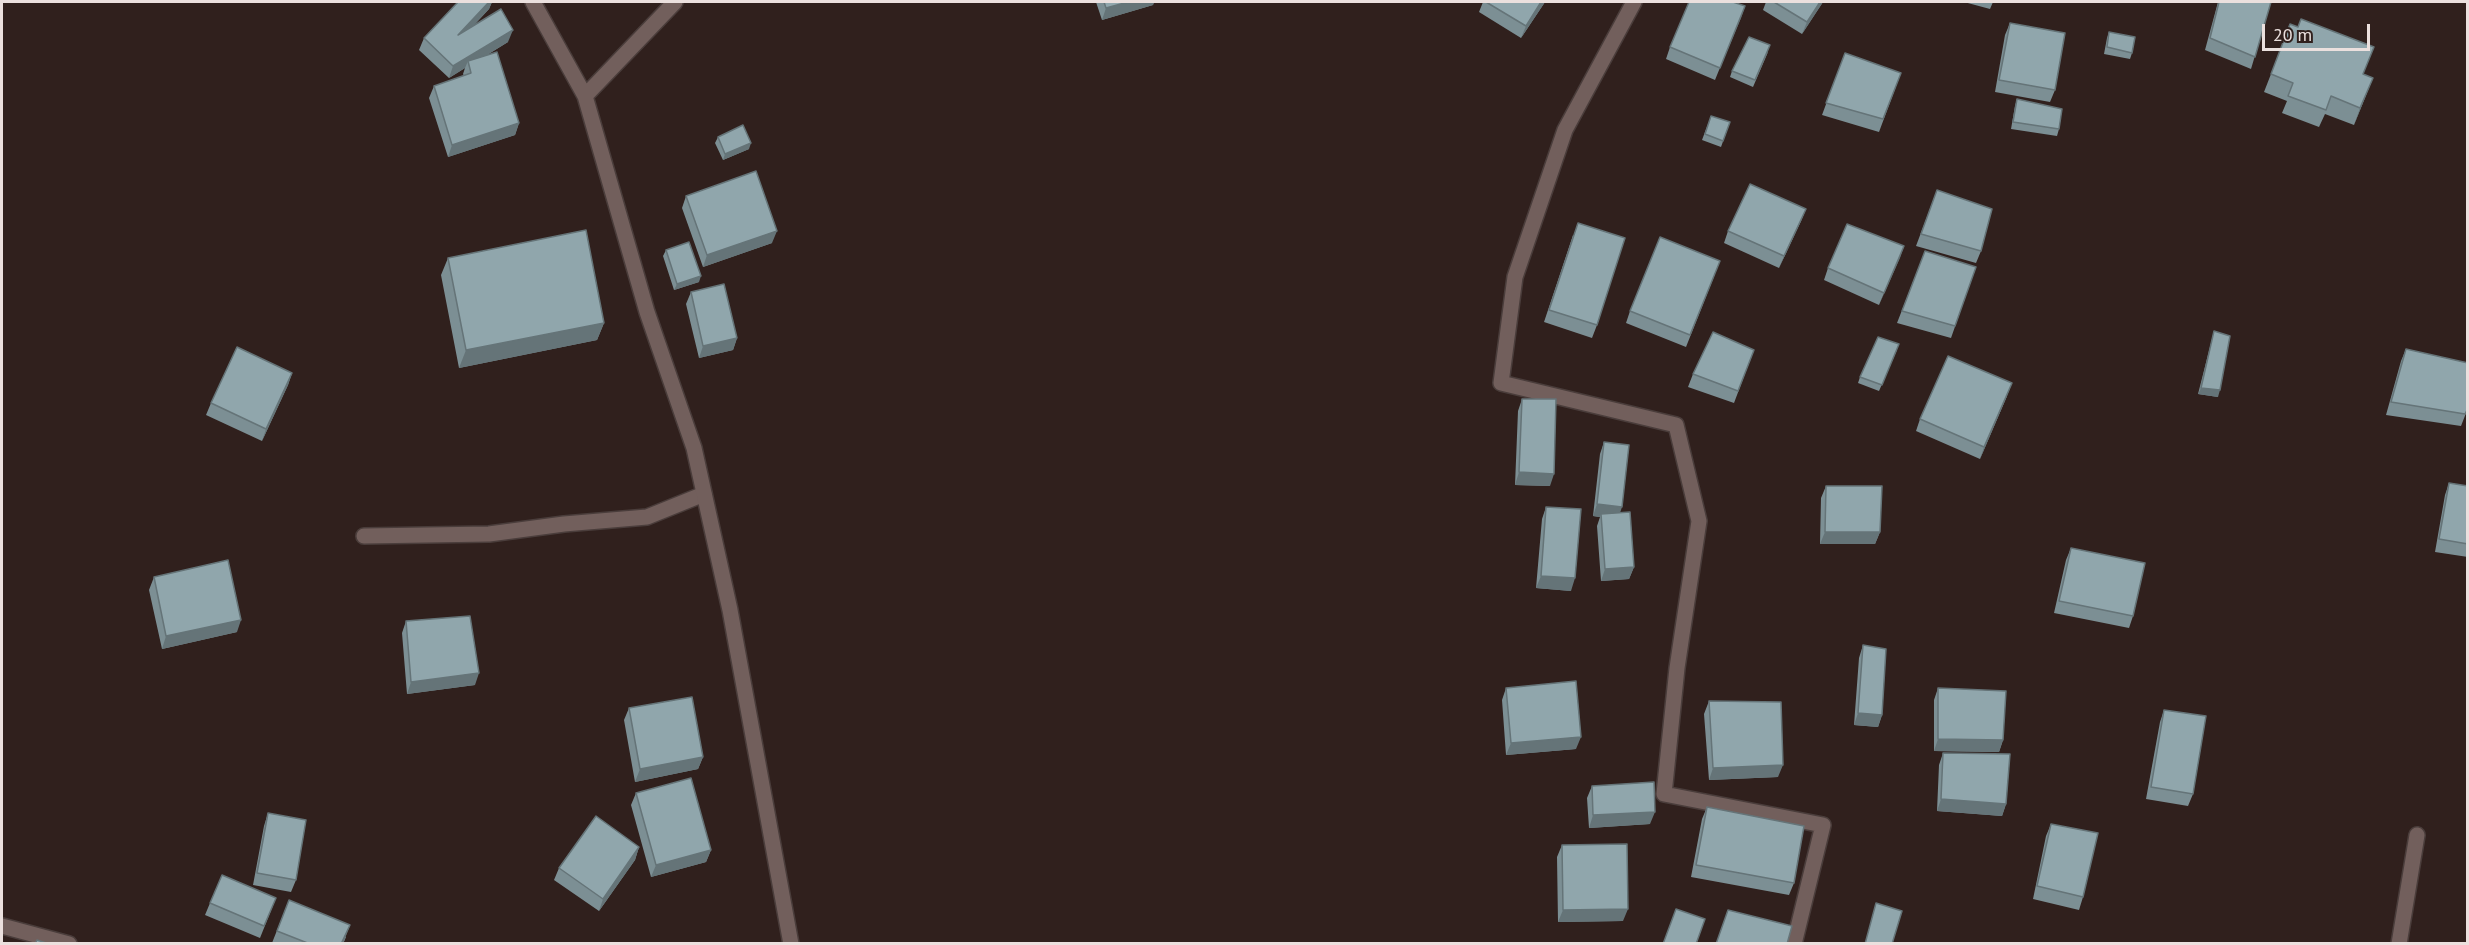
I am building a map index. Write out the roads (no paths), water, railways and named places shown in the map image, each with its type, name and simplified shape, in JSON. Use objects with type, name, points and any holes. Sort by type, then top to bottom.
[{"type":"street","points":[[533,2],[585,96],[647,312],[694,448],[730,610],[791,944]]},
{"type":"street","points":[[585,96],[675,2]]},
{"type":"street","points":[[1634,2],[1565,130],[1515,277],[1501,383],[1676,424],[1699,520],[1677,668],[1664,794],[1823,825],[1794,944]]},
{"type":"street","points":[[364,536],[489,534],[564,524],[647,517],[704,494]]},
{"type":"street","points":[[2399,944],[2417,835]]},
{"type":"street","points":[[2,926],[69,944]]}]
